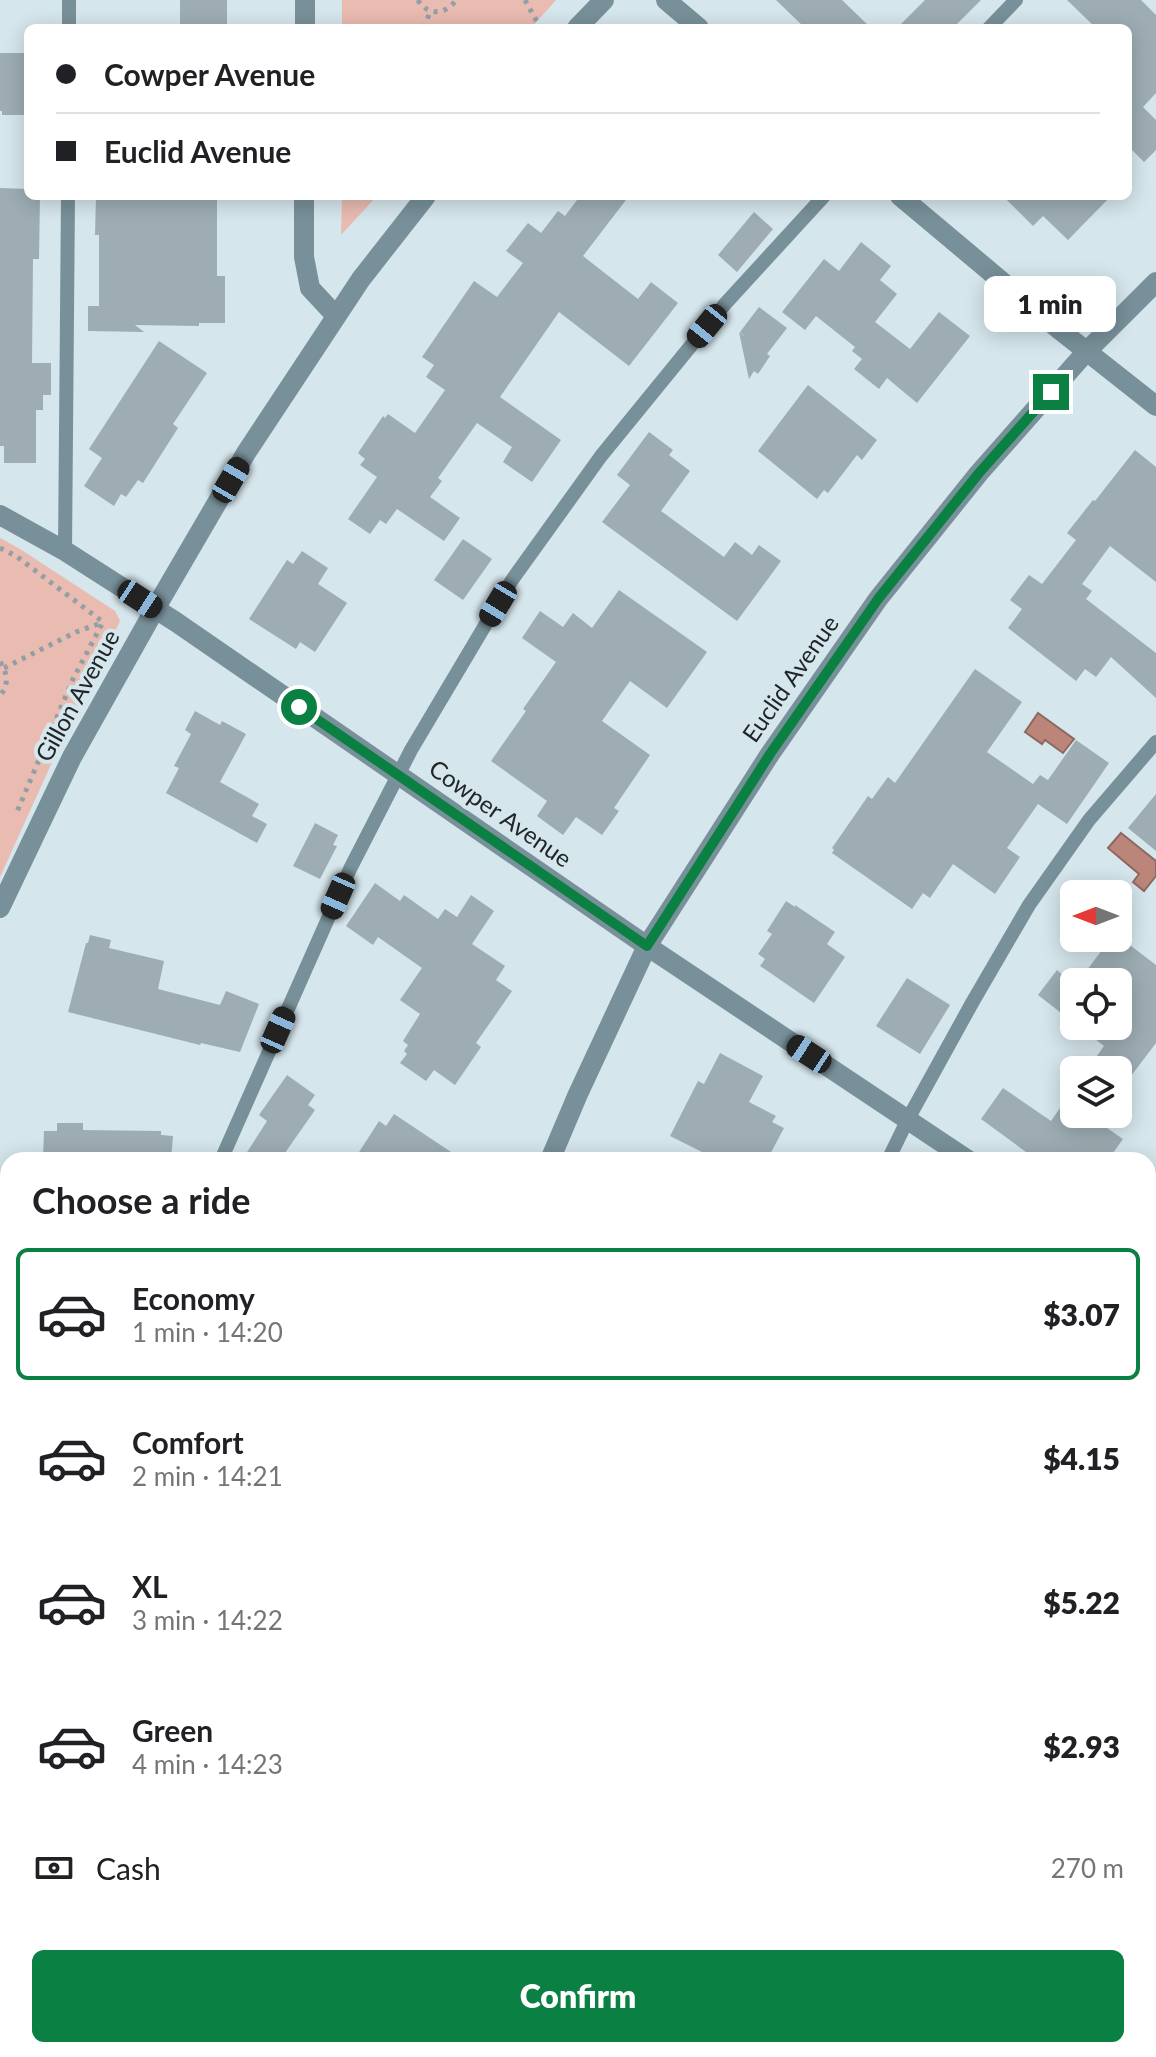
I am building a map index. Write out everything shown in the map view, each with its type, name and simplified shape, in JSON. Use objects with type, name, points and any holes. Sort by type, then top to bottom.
[{"type":"street","points":[[305,0],[305,24]]},
{"type":"street","points":[[581,24],[604,0]]},
{"type":"street","points":[[666,0],[694,24]]},
{"type":"street","points":[[304,200],[304,257],[310,288],[336,316]]},
{"type":"street","name":"Gillon Avenue","points":[[0,908],[72,757],[246,453],[361,279],[423,200]]},
{"type":"street","points":[[905,200],[1086,352],[1156,406]]},
{"type":"street","name":"Euclid Avenue","points":[[553,1152],[647,946],[770,754],[878,599],[979,473],[1086,352],[1156,282]]},
{"type":"street","name":"Cowper Avenue","points":[[0,515],[65,551],[155,609],[647,946],[956,1152]]},
{"type":"lane","points":[[69,0],[69,24]]},
{"type":"lane","points":[[993,24],[1016,0]]},
{"type":"lane","points":[[65,551],[68,200]]},
{"type":"lane","points":[[225,1152],[350,869],[398,775],[512,580],[601,456],[725,304],[820,200]]},
{"type":"lane","points":[[892,1152],[1029,905],[1089,820],[1156,742]]},
{"type":"path","points":[[418,0],[430,12],[442,12],[456,0]]},
{"type":"path","points":[[525,0],[537,22]]},
{"type":"path","points":[[426,24],[430,12]]},
{"type":"path","points":[[0,548],[16,556],[103,622]]},
{"type":"path","points":[[0,696],[7,683],[2,665],[103,622]]},
{"type":"path","points":[[12,822],[73,679],[103,622]]},
{"type":"shaded area","points":[[342,0],[556,0],[535,24],[342,24]]},
{"type":"shaded area","points":[[342,200],[373,200],[341,235]]},
{"type":"shaded area","points":[[0,538],[115,611],[120,621],[0,877]]},
{"type":"shaded area","points":[[1038,713],[1074,739],[1063,753],[1045,740],[1042,744],[1025,732]]},
{"type":"shaded area","points":[[1121,833],[1156,861],[1156,876],[1144,891],[1133,882],[1139,874],[1108,848]]},
{"type":"building","points":[[180,0],[227,0],[227,24],[180,24]]},
{"type":"building","points":[[776,0],[842,0],[867,24],[801,24]]},
{"type":"building","points":[[925,0],[981,0],[957,24],[901,24]]},
{"type":"building","points":[[1067,0],[1141,0],[1156,15],[1156,93],[1143,107],[1156,120],[1156,150],[1144,162],[1132,150],[1132,24],[1092,24]]},
{"type":"building","points":[[0,53],[24,53],[24,115],[2,115]]},
{"type":"building","points":[[0,188],[24,189],[24,200],[40,200],[39,259],[33,259],[32,363],[51,363],[51,395],[43,395],[43,410],[36,410],[36,463],[4,463],[4,446],[0,446]]},
{"type":"building","points":[[96,200],[217,200],[217,276],[225,276],[225,323],[199,323],[199,326],[135,325],[144,332],[88,331],[88,306],[99,306],[99,235],[95,235]]},
{"type":"building","points":[[577,200],[626,200],[583,256],[638,299],[651,282],[678,303],[629,366],[559,312],[500,397],[561,440],[532,482],[503,462],[512,447],[477,423],[438,478],[442,481],[430,497],[460,518],[444,541],[397,509],[386,524],[380,520],[370,534],[348,519],[377,477],[360,465],[365,459],[358,453],[383,416],[385,418],[388,414],[415,433],[445,390],[426,377],[434,365],[422,357],[474,281],[497,297],[523,263],[506,251],[528,223],[541,233],[558,211],[565,216]]},
{"type":"building","points":[[1007,200],[1107,200],[1068,240],[1043,216],[1033,226]]},
{"type":"building","points":[[754,212],[773,229],[737,272],[718,255]]},
{"type":"building","points":[[861,242],[891,266],[880,280],[897,294],[875,322],[910,349],[939,312],[970,336],[917,403],[887,378],[879,389],[854,369],[862,359],[852,351],[855,347],[816,316],[805,330],[782,312],[824,259],[839,271]]},
{"type":"building","points":[[759,307],[787,328],[767,354],[770,356],[758,374],[754,371],[749,379],[739,332],[744,336],[740,332]]},
{"type":"building","points":[[159,341],[207,373],[173,424],[178,428],[143,483],[138,480],[126,497],[121,494],[114,506],[84,486],[102,458],[89,449]]},
{"type":"building","points":[[808,385],[877,440],[862,460],[857,455],[828,493],[824,490],[817,499],[758,451]]},
{"type":"building","points":[[649,432],[673,450],[669,455],[690,471],[661,511],[724,557],[735,542],[752,555],[759,545],[781,561],[737,621],[602,522],[630,485],[617,475]]},
{"type":"building","points":[[1135,450],[1156,467],[1156,582],[1110,546],[1082,584],[1092,591],[1086,599],[1156,653],[1156,698],[1111,657],[1096,677],[1085,669],[1076,681],[1008,628],[1022,609],[1010,600],[1029,575],[1042,584],[1076,540],[1067,533]]},
{"type":"building","points":[[463,539],[492,559],[463,600],[434,580]]},
{"type":"building","points":[[302,551],[328,568],[318,584],[347,603],[315,652],[300,642],[296,649],[249,619],[287,560],[293,564]]},
{"type":"building","points":[[619,590],[707,652],[667,708],[630,681],[602,721],[650,755],[614,808],[619,811],[602,835],[576,817],[563,835],[537,816],[547,801],[491,761],[556,662],[522,638],[540,611],[563,627],[573,613],[592,628]]},
{"type":"building","points":[[975,669],[1022,702],[987,752],[1033,784],[1040,775],[1048,780],[1076,740],[1109,763],[1067,824],[1038,804],[1007,848],[1020,857],[995,894],[953,864],[930,898],[923,893],[912,909],[832,853],[832,848],[868,796],[872,799],[888,777],[895,783]]},
{"type":"building","points":[[195,711],[220,725],[222,721],[246,734],[220,782],[259,804],[252,816],[267,824],[257,843],[166,793],[179,768],[174,766],[191,734],[185,730]]},
{"type":"building","points":[[1156,794],[1156,851],[1128,828]]},
{"type":"building","points":[[315,823],[338,835],[333,845],[337,846],[320,879],[293,866]]},
{"type":"building","points":[[375,883],[400,901],[404,895],[438,919],[445,909],[457,917],[471,895],[494,911],[472,944],[505,966],[496,980],[512,991],[476,1043],[481,1047],[455,1085],[434,1070],[426,1081],[400,1063],[407,1054],[404,1051],[408,1045],[403,1041],[420,1014],[400,1000],[422,968],[378,937],[373,945],[346,926]]},
{"type":"building","points":[[786,901],[835,932],[827,944],[845,957],[814,1003],[760,966],[765,959],[758,954],[772,934],[767,931]]},
{"type":"building","points":[[90,935],[111,940],[109,948],[164,961],[158,989],[220,1005],[226,991],[259,1004],[240,1052],[68,1012]]},
{"type":"building","points":[[1132,947],[1156,965],[1156,1043],[1132,1075],[1132,1056],[1097,1056],[1104,1046],[1096,1040],[1132,1040],[1132,968],[1088,968],[1100,952],[1132,952]]},
{"type":"building","points":[[1057,970],[1060,972],[1060,1012],[1038,995]]},
{"type":"building","points":[[907,978],[950,1005],[920,1054],[876,1026]]},
{"type":"building","points":[[720,1053],[763,1076],[749,1102],[776,1116],[772,1122],[784,1128],[771,1152],[702,1152],[670,1136],[698,1081],[704,1084]]},
{"type":"building","points":[[287,1075],[315,1095],[308,1105],[315,1110],[286,1152],[247,1152],[267,1121],[259,1115]]},
{"type":"building","points":[[1003,1088],[1051,1121],[1060,1108],[1060,1128],[1107,1128],[1123,1139],[1114,1152],[1026,1152],[981,1119]]},
{"type":"building","points":[[394,1114],[451,1152],[359,1152],[379,1121],[386,1126]]},
{"type":"building","points":[[57,1123],[83,1123],[83,1130],[161,1131],[161,1135],[173,1136],[172,1152],[43,1152],[44,1131],[57,1131]]},
{"type":"route","points":[[299,707],[647,946],[770,754],[878,599],[979,473],[1051,392]]}]
